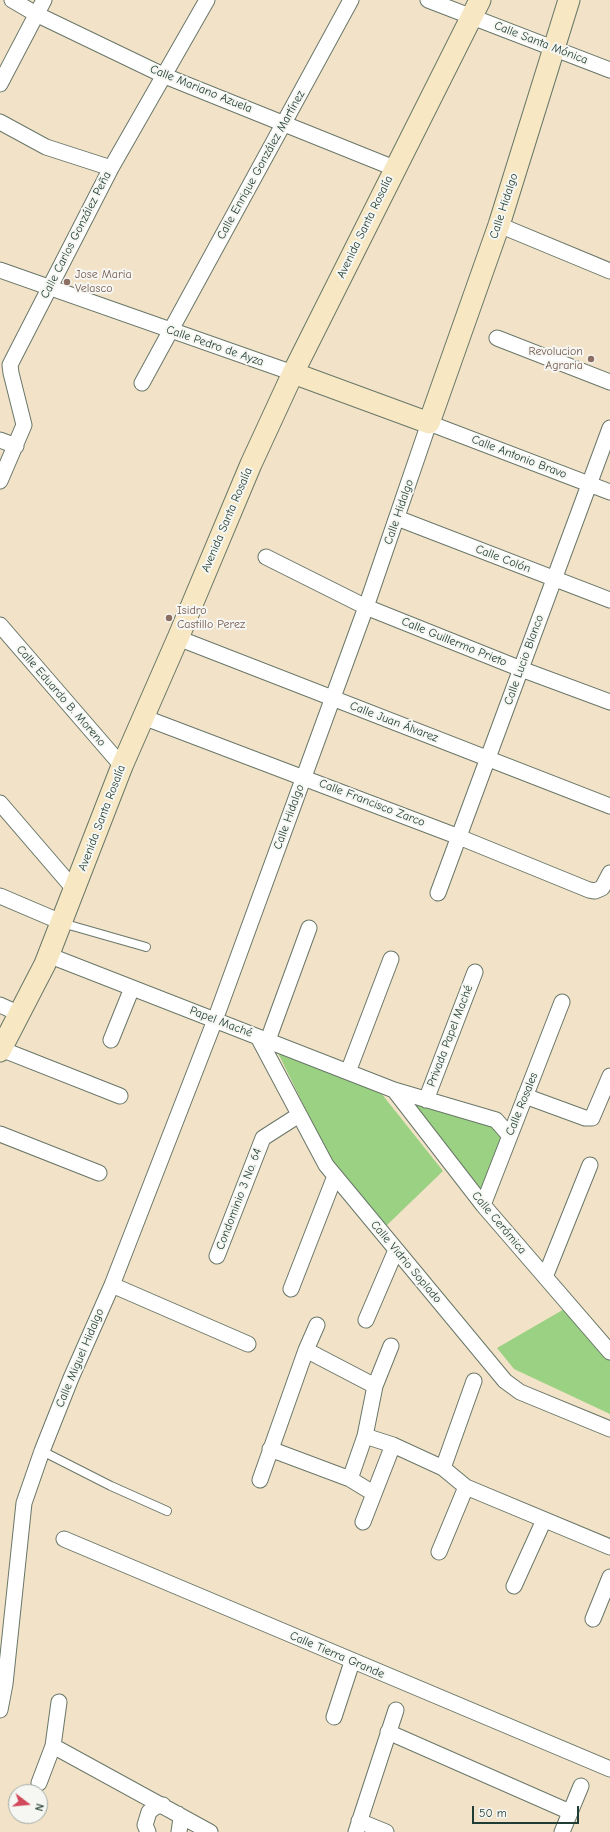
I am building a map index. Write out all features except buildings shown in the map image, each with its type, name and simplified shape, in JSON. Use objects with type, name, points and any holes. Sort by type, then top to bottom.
[{"type":"street","name":"Calle Mariano Azuela","points":[[12,0],[36,14],[165,76],[394,168]]},
{"type":"street","points":[[0,84],[44,0]]},
{"type":"street","name":"Calle Carlos González Peña","points":[[0,481],[24,425],[10,365],[111,168],[165,76],[207,0]]},
{"type":"street","name":"Calle Enrique González Martínez","points":[[142,383],[351,0]]},
{"type":"street","name":"Calle Santa Mónica","points":[[428,0],[476,8],[554,48],[610,70]]},
{"type":"street","name":"Calle Hidalgo","points":[[215,1020],[397,518],[498,225],[569,0]]},
{"type":"street","name":"Avenida Santa Rosalía","points":[[0,1050],[20,1014],[48,955],[122,766],[178,638],[251,464],[293,373],[394,168],[476,8]]},
{"type":"street","points":[[0,122],[46,147],[111,168]]},
{"type":"street","points":[[498,225],[610,271]]},
{"type":"street","name":"Calle Pedro de Ayza","points":[[0,270],[293,373],[429,423]]},
{"type":"street","points":[[497,338],[610,382]]},
{"type":"street","name":"Calle Antonio Bravo","points":[[429,423],[610,492]]},
{"type":"street","name":"Calle Lucio Blanco","points":[[438,893],[610,428]]},
{"type":"street","points":[[0,440],[16,446]]},
{"type":"street","name":"Calle Colón","points":[[397,518],[610,600]]},
{"type":"street","name":"Calle Guillermo Prieto","points":[[266,557],[366,607],[521,670],[610,702]]},
{"type":"street","name":"Calle Eduardo B. Moreno","points":[[2,633],[122,766]]},
{"type":"street","name":"Calle Juan Álvarez","points":[[178,638],[610,806]]},
{"type":"street","name":"Calle Francisco Zarco","points":[[144,717],[459,836],[589,890],[599,891],[605,885],[610,873]]},
{"type":"street","points":[[0,803],[74,889]]},
{"type":"street","points":[[0,896],[61,922]]},
{"type":"street","points":[[263,1039],[309,928]]},
{"type":"street","name":"Papel Maché","points":[[48,955],[394,1090],[496,1120],[509,1135]]},
{"type":"street","points":[[348,1072],[391,959]]},
{"type":"street","name":"Privada Papel Maché","points":[[426,1100],[475,972]]},
{"type":"street","points":[[111,1040],[132,988]]},
{"type":"street","name":"Calle Rosales","points":[[483,1205],[562,1002]]},
{"type":"street","points":[[0,1004],[20,1014]]},
{"type":"street","name":"Calle Miguel Hidalgo","points":[[0,1709],[24,1504],[42,1451],[71,1378],[112,1285],[215,1020]]},
{"type":"street","name":"Calle Vidrio Soplado","points":[[263,1039],[299,1115],[326,1165],[511,1387],[610,1429]]},
{"type":"street","points":[[0,1050],[120,1096]]},
{"type":"street","points":[[525,1096],[585,1118],[592,1118],[610,1076]]},
{"type":"street","name":"Calle Cerámica","points":[[394,1090],[483,1205],[545,1277],[608,1344]]},
{"type":"street","name":"Condominio 3 No. 64","points":[[217,1256],[263,1138],[299,1115]]},
{"type":"street","points":[[0,1134],[98,1173]]},
{"type":"street","points":[[545,1277],[590,1165]]},
{"type":"street","points":[[291,1289],[335,1176]]},
{"type":"street","points":[[366,1320],[396,1250]]},
{"type":"street","points":[[112,1285],[248,1344]]},
{"type":"street","points":[[260,1480],[306,1350],[317,1325]]},
{"type":"street","points":[[350,1479],[365,1436],[375,1386],[391,1346]]},
{"type":"street","points":[[306,1350],[375,1386]]},
{"type":"street","points":[[443,1468],[474,1381]]},
{"type":"street","points":[[365,1436],[393,1445],[443,1468],[466,1487],[610,1547]]},
{"type":"street","points":[[363,1522],[373,1493],[393,1445]]},
{"type":"street","points":[[270,1449],[350,1479],[373,1493]]},
{"type":"street","points":[[438,1552],[466,1487]]},
{"type":"street","points":[[514,1586],[544,1520]]},
{"type":"street","name":"Calle Tierra Grande","points":[[64,1539],[352,1662],[610,1769]]},
{"type":"street","points":[[593,1618],[610,1577]]},
{"type":"street","points":[[334,1716],[352,1662]]},
{"type":"street","points":[[39,1783],[53,1746],[60,1702]]},
{"type":"street","points":[[386,1832],[358,1826],[396,1710]]},
{"type":"street","points":[[388,1732],[570,1812]]},
{"type":"street","points":[[53,1746],[210,1832]]},
{"type":"street","points":[[562,1832],[581,1786]]},
{"type":"street","points":[[148,1832],[145,1825],[150,1812],[155,1807],[163,1806]]},
{"type":"street","points":[[178,1814],[180,1818],[179,1832]]},
{"type":"lane","points":[[61,922],[146,947]]},
{"type":"lane","points":[[42,1451],[111,1486],[168,1511]]},
{"type":"green space","points":[[277,1051],[377,1088],[443,1171],[384,1228],[334,1167]]},
{"type":"green space","points":[[405,1096],[495,1122],[507,1136],[483,1191]]},
{"type":"green space","points":[[566,1308],[610,1358],[610,1414],[514,1369],[497,1348]]},
{"type":"place","name":"Jose Maria Velasco","points":[[67,282]]},
{"type":"place","name":"Revolucion Agraria","points":[[591,359]]},
{"type":"place","name":"Isidro Castillo Perez","points":[[169,618]]}]
